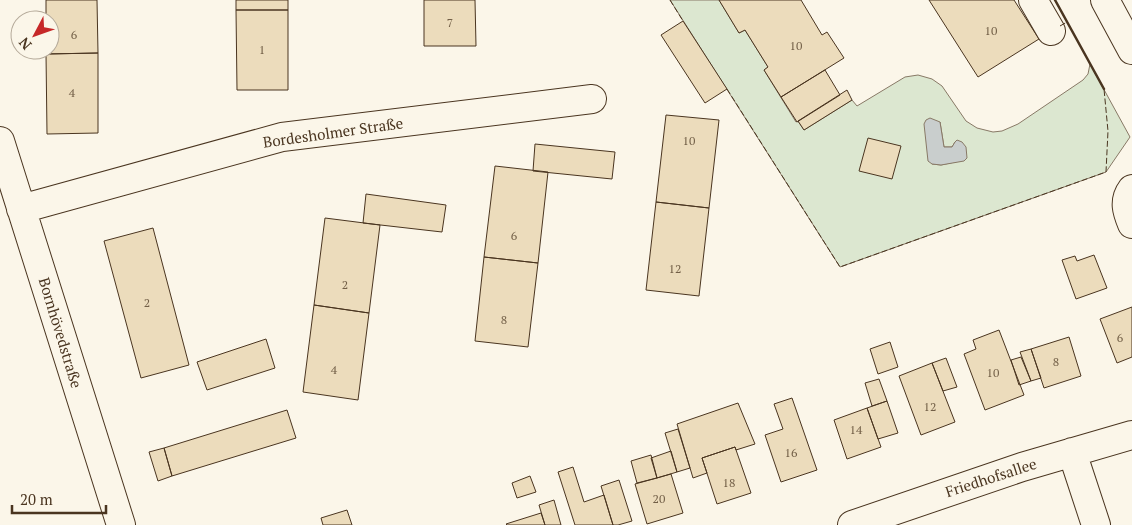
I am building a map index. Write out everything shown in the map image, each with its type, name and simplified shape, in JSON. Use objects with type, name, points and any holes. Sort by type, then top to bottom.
[{"type":"street","points":[[1033,0],[1051,31]]},
{"type":"street","points":[[1105,0],[1132,50]]},
{"type":"street","name":"Bordesholmer Straße","points":[[21,208],[282,137],[592,99]]},
{"type":"street","name":"Bornhövedstraße","points":[[0,141],[121,525]]},
{"type":"street","points":[[1132,189],[1128,194],[1126,208],[1132,224]]},
{"type":"street","name":"Friedhofsallee","points":[[852,525],[1022,467],[1132,435]]},
{"type":"street","points":[[1072,452],[1096,525]]},
{"type":"green space","points":[[670,0],[719,0],[739,33],[745,30],[768,67],[764,70],[796,122],[798,121],[804,130],[852,100],[857,106],[905,77],[918,75],[932,79],[942,86],[966,121],[977,128],[993,132],[1002,131],[1018,124],[1083,80],[1088,74],[1090,64],[1130,137],[1106,172],[840,267]],"holes":[[[940,122],[944,147],[952,147],[955,142],[964,160],[941,165],[932,164]]]},
{"type":"shaded area","points":[[930,118],[940,122],[944,147],[952,147],[957,140],[966,147],[967,158],[964,161],[941,165],[932,164],[928,161],[924,124]]},
{"type":"building","points":[[46,0],[97,0],[98,53],[60,54],[60,10],[46,10]]},
{"type":"building","points":[[236,0],[288,0],[288,10],[236,10]]},
{"type":"building","points":[[424,0],[475,0],[476,46],[424,46]]},
{"type":"building","points":[[719,0],[801,0],[822,35],[827,32],[844,58],[781,97],[764,70],[768,67],[745,30],[739,33]]},
{"type":"building","points":[[929,0],[1014,0],[1039,39],[978,77]]},
{"type":"building","points":[[236,10],[288,10],[288,90],[237,90]]},
{"type":"building","points":[[683,21],[727,89],[705,103],[661,35]]},
{"type":"building","points":[[98,53],[98,133],[47,134],[46,60],[60,60],[60,54]]},
{"type":"building","points":[[825,70],[840,95],[797,122],[781,97]]},
{"type":"building","points":[[847,90],[852,100],[804,130],[798,121]]},
{"type":"building","points":[[666,115],[719,120],[709,208],[656,202]]},
{"type":"building","points":[[868,138],[901,146],[892,179],[859,171]]},
{"type":"building","points":[[535,144],[615,152],[612,179],[533,171]]},
{"type":"building","points":[[495,166],[548,172],[538,263],[484,257]]},
{"type":"building","points":[[366,194],[446,205],[442,232],[363,223]]},
{"type":"building","points":[[656,202],[709,208],[699,296],[646,290]]},
{"type":"building","points":[[325,218],[380,225],[369,313],[314,305]]},
{"type":"building","points":[[153,228],[189,365],[141,378],[104,241]]},
{"type":"building","points":[[1094,255],[1107,288],[1076,299],[1062,260],[1075,256],[1077,261]]},
{"type":"building","points":[[484,257],[538,263],[528,347],[475,341]]},
{"type":"building","points":[[314,305],[369,313],[358,400],[303,392]]},
{"type":"building","points":[[1132,307],[1132,357],[1117,363],[1100,319]]},
{"type":"building","points":[[999,330],[1024,395],[985,410],[964,354],[976,349],[973,340]]},
{"type":"building","points":[[1069,337],[1081,376],[1044,388],[1031,349]]},
{"type":"building","points":[[266,339],[275,368],[207,390],[197,362]]},
{"type":"building","points":[[890,342],[898,367],[878,374],[870,349]]},
{"type":"building","points":[[1031,349],[1041,378],[1031,381],[1020,352]]},
{"type":"building","points":[[1021,357],[1031,381],[1019,385],[1011,360]]},
{"type":"building","points":[[946,358],[957,387],[943,391],[932,363]]},
{"type":"building","points":[[932,363],[955,422],[921,435],[899,376]]},
{"type":"building","points":[[879,379],[887,401],[872,406],[865,383]]},
{"type":"building","points":[[792,398],[817,470],[781,482],[765,435],[783,429],[774,404]]},
{"type":"building","points":[[887,401],[898,433],[878,439],[867,408]]},
{"type":"building","points":[[738,403],[755,444],[736,450],[735,447],[702,458],[707,473],[693,478],[677,424]]},
{"type":"building","points":[[867,408],[881,447],[847,459],[834,420]]},
{"type":"building","points":[[287,410],[296,438],[172,476],[164,448]]},
{"type":"building","points":[[678,429],[690,468],[677,472],[665,433]]},
{"type":"building","points":[[735,447],[751,493],[717,504],[702,458]]},
{"type":"building","points":[[164,448],[172,476],[158,481],[149,452]]},
{"type":"building","points":[[671,451],[677,472],[657,478],[651,458]]},
{"type":"building","points":[[651,455],[657,478],[637,483],[631,461]]},
{"type":"building","points":[[573,467],[584,502],[604,495],[613,525],[575,525],[558,472]]},
{"type":"building","points":[[671,474],[683,513],[647,524],[635,484]]},
{"type":"building","points":[[530,476],[536,492],[517,498],[512,483]]},
{"type":"building","points":[[619,480],[632,521],[613,525],[601,486]]},
{"type":"building","points":[[554,500],[561,525],[545,525],[539,505]]},
{"type":"building","points":[[347,510],[352,525],[323,525],[321,518]]},
{"type":"building","points":[[541,513],[545,525],[506,524]]},
{"type":"fence","points":[[670,0],[683,21]]},
{"type":"fence","points":[[1060,26],[1067,22]]},
{"type":"fence","points":[[727,89],[840,267],[1106,172],[1108,131],[1104,89]]},
{"type":"wall","points":[[1055,0],[1104,89]]}]
